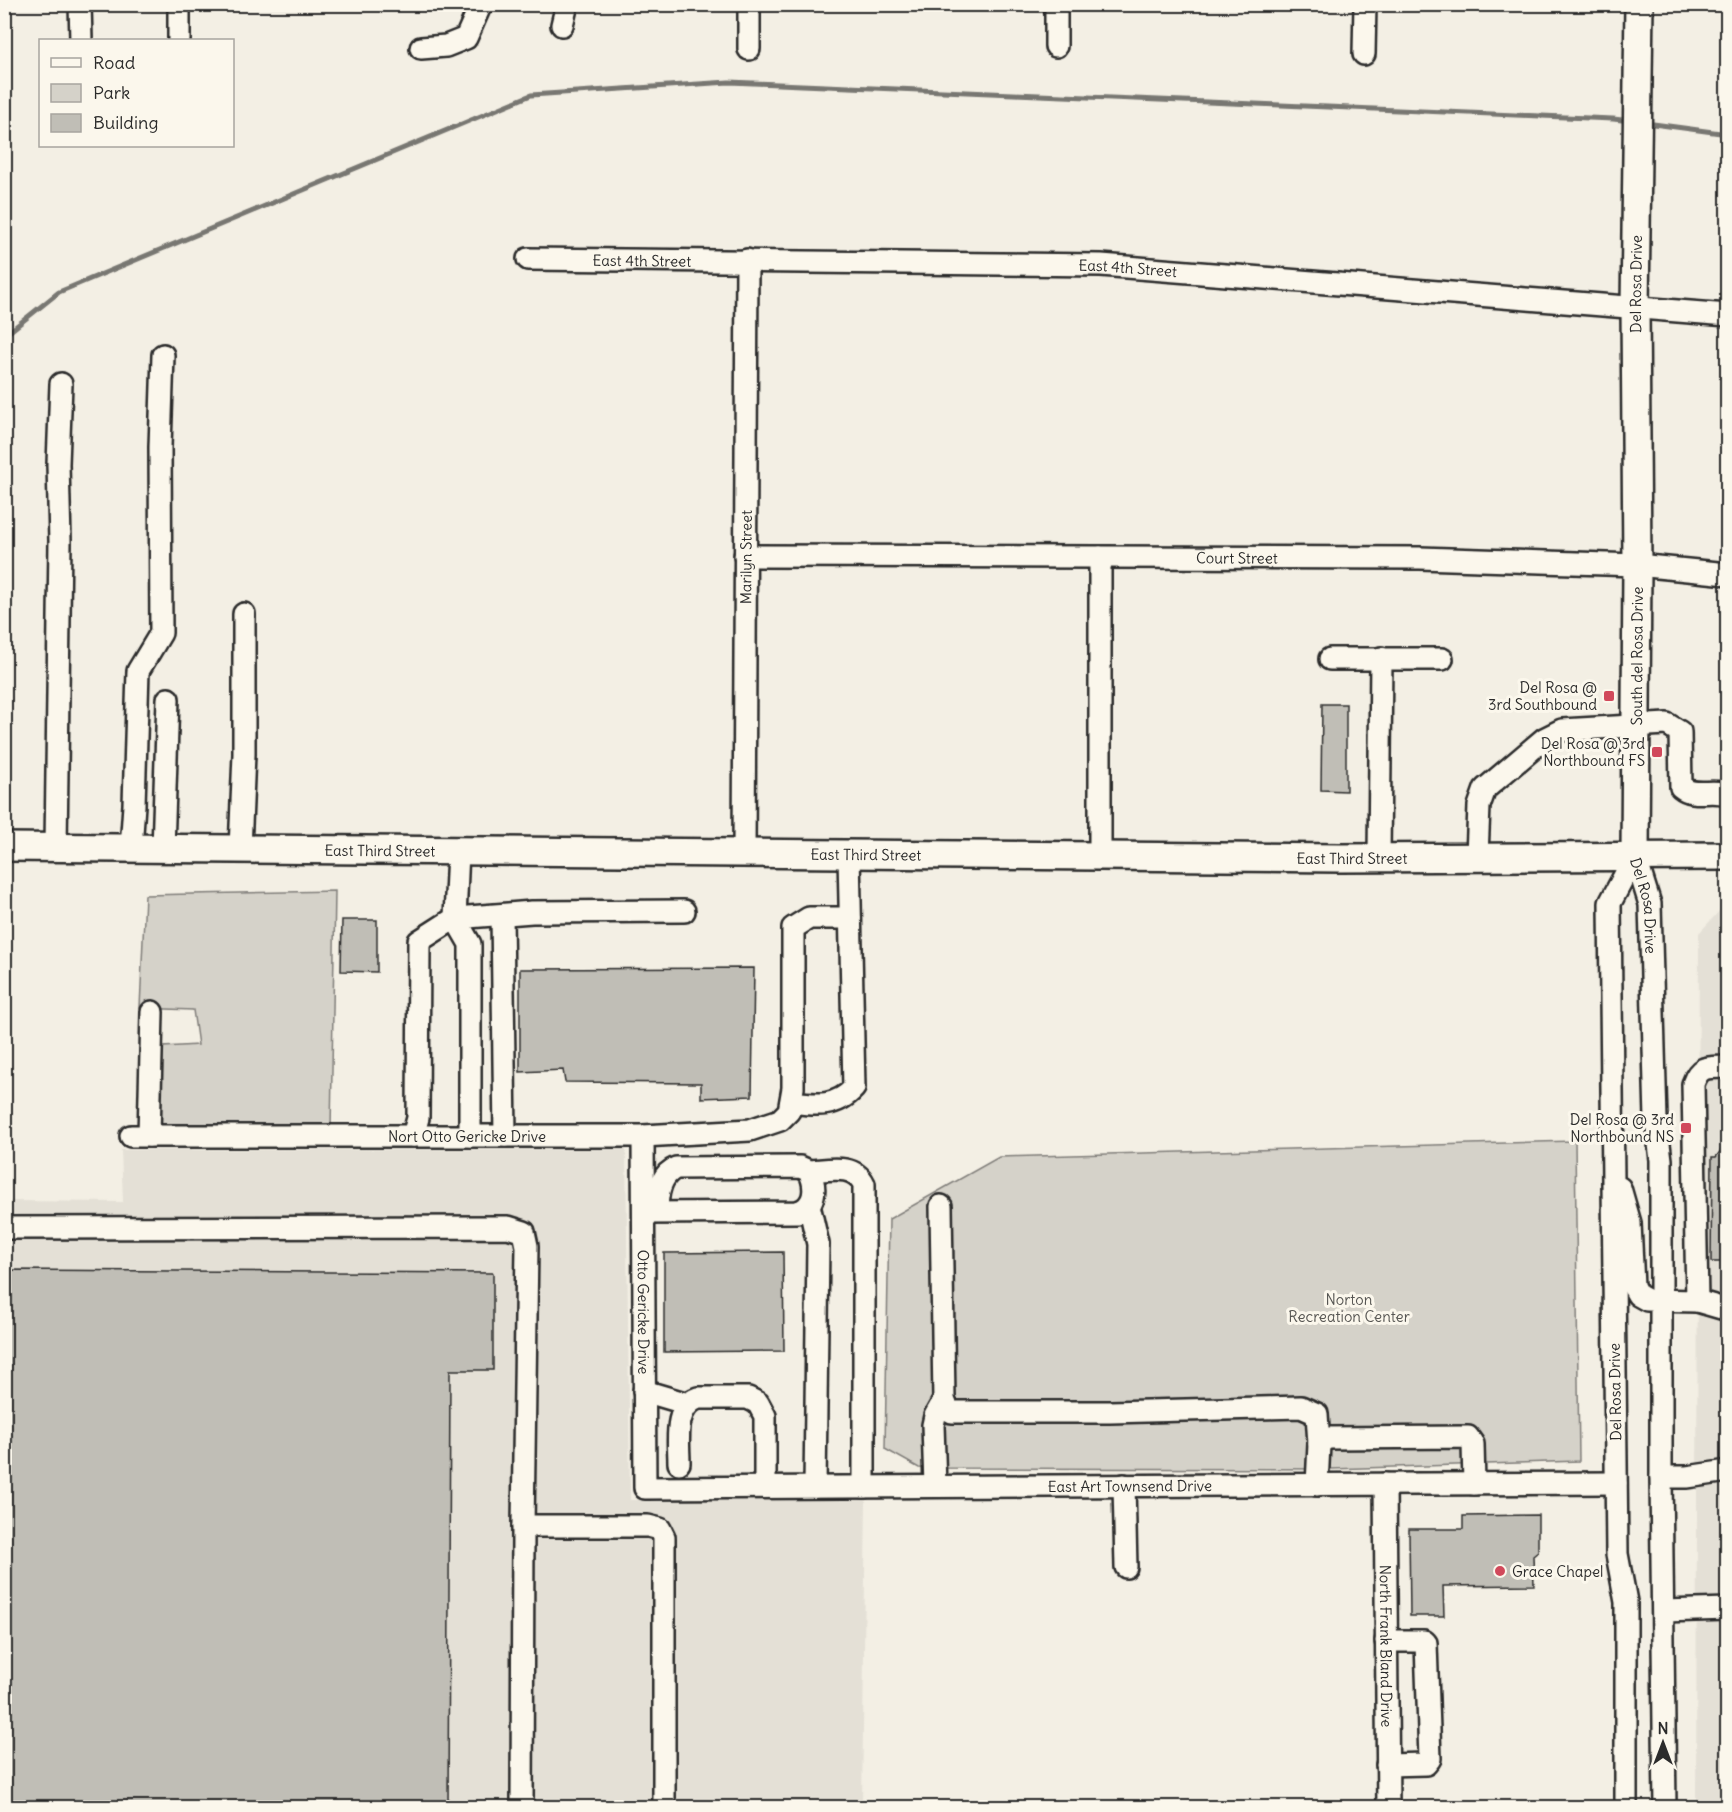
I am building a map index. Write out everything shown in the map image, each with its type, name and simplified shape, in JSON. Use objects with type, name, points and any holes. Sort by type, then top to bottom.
[{"type":"main road","name":"Del Rosa Drive","points":[[1637,566],[1635,307],[1639,4]]},
{"type":"main road","name":"South del Rosa Drive","points":[[1635,856],[1637,566]]},
{"type":"main road","name":"East Third Street","points":[[4,847],[1379,858],[1728,856]]},
{"type":"street","points":[[80,4],[81,39]]},
{"type":"street","points":[[179,4],[179,39]]},
{"type":"street","points":[[421,48],[446,46],[466,38],[481,4]]},
{"type":"street","points":[[562,25],[567,4]]},
{"type":"street","points":[[749,4],[749,48]]},
{"type":"street","points":[[1056,4],[1056,46]]},
{"type":"street","points":[[1364,54],[1365,4]]},
{"type":"street","name":"East 4th Street","points":[[528,259],[1101,265],[1728,315]]},
{"type":"street","name":"Marilyn Street","points":[[744,854],[747,260]]},
{"type":"street","points":[[131,848],[138,671],[161,633],[160,447],[163,355]]},
{"type":"street","points":[[56,848],[60,541],[58,464],[61,384]]},
{"type":"street","name":"Court Street","points":[[745,556],[1420,558],[1637,566],[1728,574]]},
{"type":"street","points":[[1100,557],[1100,856]]},
{"type":"street","points":[[240,849],[244,754],[244,614]]},
{"type":"street","points":[[1379,858],[1381,658]]},
{"type":"street","points":[[1330,659],[1442,659]]},
{"type":"street","points":[[163,849],[168,699]]},
{"type":"street","points":[[1477,856],[1479,806],[1485,789],[1544,739],[1562,730],[1667,724],[1680,732],[1682,787],[1685,791],[1721,792],[1728,795]]},
{"type":"street","points":[[458,852],[454,918],[470,944],[470,1136]]},
{"type":"street","points":[[849,855],[854,1088],[845,1098],[817,1105],[790,1102],[793,1088],[793,928],[809,918],[850,918]]},
{"type":"street","name":"Del Rosa Drive","points":[[1626,1808],[1626,1602],[1617,1554],[1610,903],[1635,856]]},
{"type":"street","name":"Del Rosa Drive","points":[[1635,856],[1650,904],[1656,1120],[1660,1160],[1665,1808]]},
{"type":"street","points":[[413,1136],[418,1118],[419,940],[454,918],[564,912],[684,911]]},
{"type":"street","points":[[502,915],[505,1136]]},
{"type":"street","name":"Nort Otto Gericke Drive","points":[[152,1012],[140,1136],[643,1136],[750,1130],[780,1120],[789,1111],[790,1102]]},
{"type":"street","points":[[1697,1301],[1693,1084],[1697,1073],[1704,1068],[1728,1067]]},
{"type":"street","name":"Otto Gericke Drive","points":[[643,1136],[650,1212],[645,1488]]},
{"type":"street","points":[[809,1172],[814,1183],[814,1196],[809,1205],[797,1212],[650,1212],[663,1178],[676,1168],[800,1167],[809,1172],[848,1170],[860,1176],[864,1184],[864,1487]]},
{"type":"street","points":[[1613,1174],[1623,1194],[1630,1223],[1633,1286],[1638,1295],[1647,1300],[1697,1301],[1728,1310]]},
{"type":"street","points":[[809,1205],[818,1244],[815,1487]]},
{"type":"street","points":[[941,1206],[944,1400],[952,1412],[1110,1412],[1301,1407],[1317,1414],[1319,1444],[1317,1485]]},
{"type":"street","points":[[4,1228],[508,1227],[524,1232],[527,1246],[522,1808]]},
{"type":"street","points":[[645,1391],[688,1404]]},
{"type":"street","points":[[679,1463],[678,1426],[688,1404],[698,1398],[748,1398],[758,1403],[765,1416],[765,1487]]},
{"type":"street","points":[[935,1486],[933,1425],[944,1400]]},
{"type":"street","points":[[1319,1444],[1327,1438],[1468,1437],[1473,1444],[1474,1484]]},
{"type":"street","points":[[1661,1478],[1728,1472]]},
{"type":"street","name":"North Frank Bland Drive","points":[[1385,1484],[1388,1808]]},
{"type":"street","name":"East Art Townsend Drive","points":[[645,1488],[1616,1484]]},
{"type":"street","points":[[1124,1485],[1126,1567]]},
{"type":"street","points":[[523,1526],[648,1526],[660,1529],[664,1537],[664,1808]]},
{"type":"street","points":[[1664,1611],[1728,1609]]},
{"type":"street","points":[[1386,1641],[1424,1641],[1426,1643],[1430,1759],[1426,1764],[1388,1765]]},
{"type":"shaded area","points":[[1724,906],[1727,906],[1728,1807],[1696,1808],[1699,933]]},
{"type":"shaded area","points":[[626,1149],[630,1500],[866,1499],[862,1807],[5,1808],[5,1201],[123,1202],[121,1150]]},
{"type":"green space","points":[[335,891],[331,1129],[160,1127],[163,1047],[198,1045],[193,1010],[140,1008],[145,895]]},
{"type":"green space","name":"Norton Recreation Center","points":[[1575,1141],[1579,1461],[1331,1469],[919,1468],[885,1449],[889,1219],[999,1157]]},
{"type":"building","points":[[1322,704],[1346,704],[1346,791],[1321,790]]},
{"type":"building","points":[[342,920],[377,920],[377,972],[341,971]]},
{"type":"building","points":[[754,968],[752,1096],[701,1098],[701,1083],[565,1082],[563,1070],[520,1072],[520,969]]},
{"type":"building","points":[[1728,1141],[1728,1262],[1711,1262],[1712,1157],[1716,1157]]},
{"type":"building","points":[[783,1252],[784,1351],[664,1352],[664,1253]]},
{"type":"building","points":[[4,1270],[493,1273],[493,1370],[450,1370],[448,1808],[4,1808]]},
{"type":"building","name":"Grace Chapel","points":[[1538,1515],[1538,1552],[1533,1556],[1534,1585],[1443,1586],[1444,1616],[1410,1616],[1409,1529],[1463,1529],[1463,1516]]},
{"type":"waterway","points":[[4,336],[59,292],[531,95],[729,82],[1631,121]]},
{"type":"waterway","points":[[1646,123],[1728,134]]},
{"type":"place","name":"Del Rosa @ 3rd Southbound","points":[[1609,696]]},
{"type":"place","name":"Del Rosa @ 3rd Northbound FS","points":[[1657,752]]},
{"type":"place","name":"Del Rosa @ 3rd Northbound NS","points":[[1686,1128]]},
{"type":"place","name":"Grace Chapel","points":[[1500,1571]]}]
